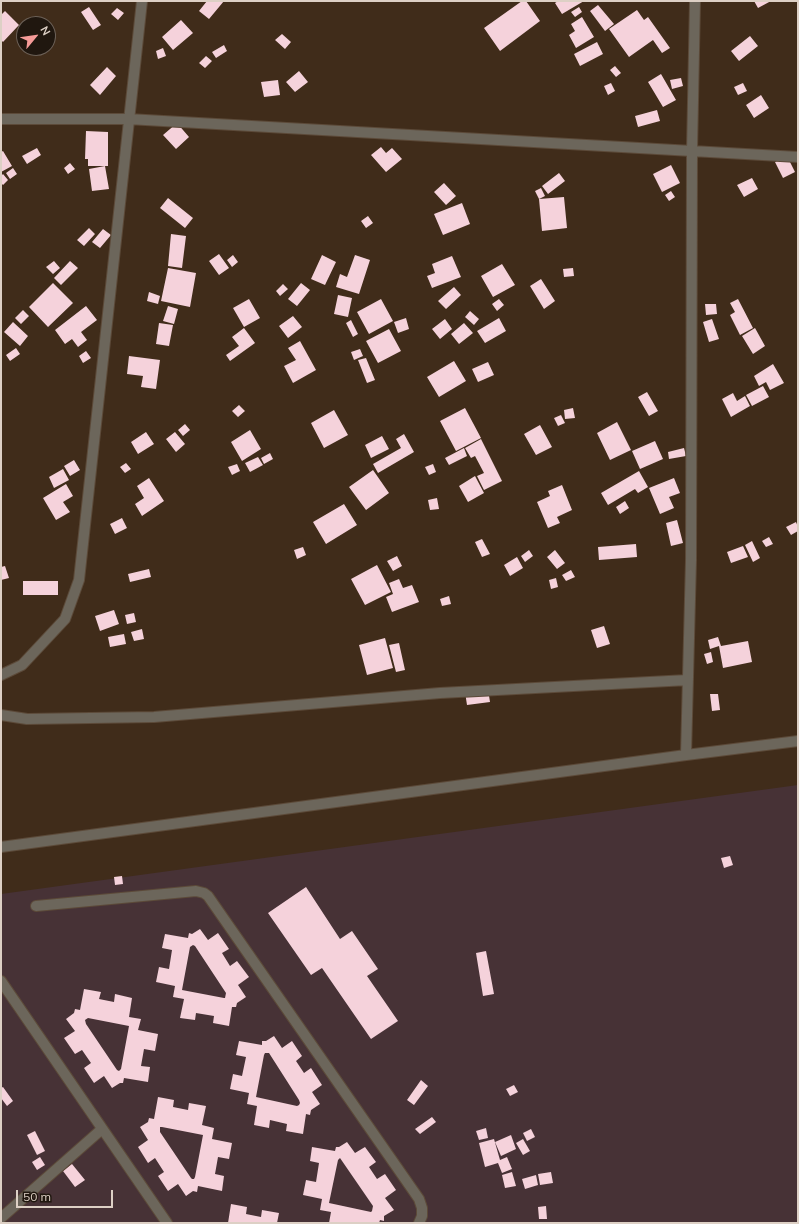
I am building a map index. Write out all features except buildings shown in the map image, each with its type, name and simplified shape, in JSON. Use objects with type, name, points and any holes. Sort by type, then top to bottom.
[{"type":"street","points":[[1,675],[22,665],[65,619],[79,580],[142,1]]},
{"type":"street","points":[[686,755],[691,560],[692,151],[695,1]]},
{"type":"street","points":[[1,119],[128,119],[798,158]]},
{"type":"street","points":[[1,715],[27,719],[154,717],[440,693],[688,680]]},
{"type":"street","points":[[1,847],[798,741]]},
{"type":"street","points":[[36,906],[196,891],[204,893],[208,896],[419,1199],[422,1208],[422,1216],[419,1223]]},
{"type":"street","points":[[1,981],[167,1223]]},
{"type":"street","points":[[1,1218],[102,1129]]},
{"type":"shaded area","points":[[798,785],[798,1223],[1,1223],[1,894]]}]
